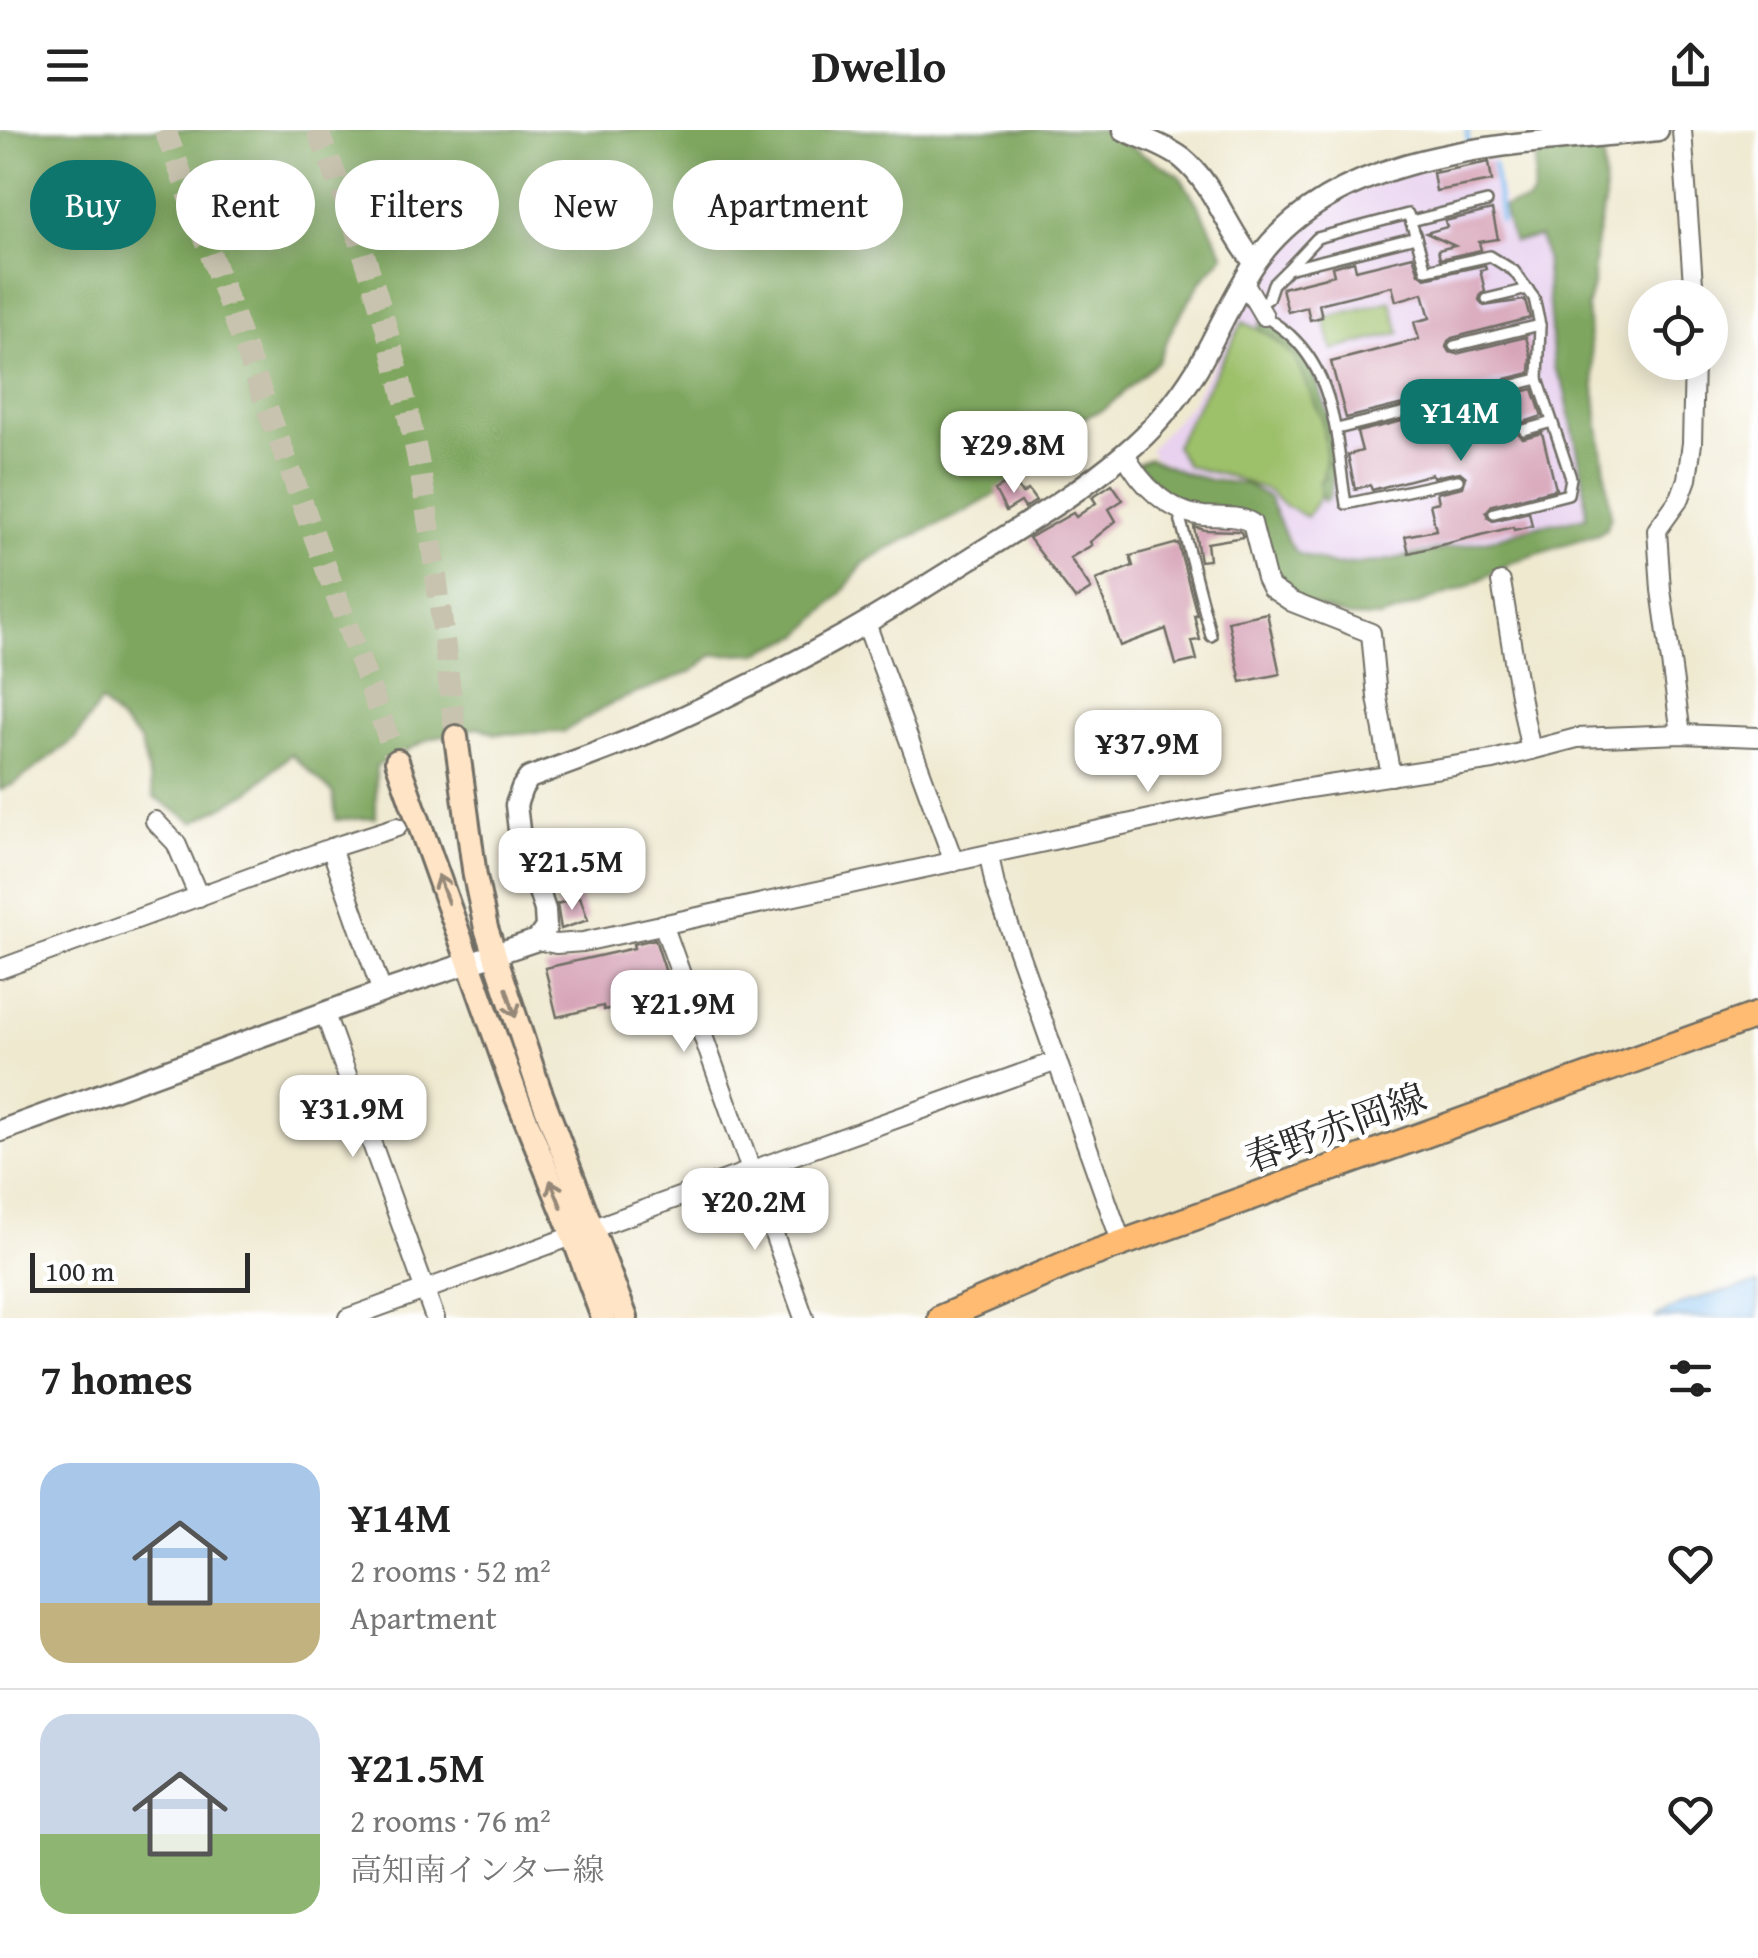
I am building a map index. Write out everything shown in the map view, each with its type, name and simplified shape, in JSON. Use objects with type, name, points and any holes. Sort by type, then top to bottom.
[{"type":"main road","points":[[456,737],[486,928],[583,1232],[603,1318]]},
{"type":"main road","points":[[397,761],[516,1095],[626,1318]]},
{"type":"main road","name":"春野赤岡線","points":[[941,1318],[1078,1259],[1758,1015]]},
{"type":"street","points":[[1124,130],[1165,147],[1191,166],[1243,249],[1256,262]]},
{"type":"street","points":[[537,940],[546,928],[545,910],[519,830],[516,805],[529,778],[667,724],[830,644],[1040,515],[1125,454],[1177,399],[1256,262],[1305,212],[1335,192],[1382,173],[1463,152],[1658,130]]},
{"type":"street","points":[[1682,130],[1693,280]]},
{"type":"street","points":[[1244,282],[1261,311]]},
{"type":"street","points":[[1681,734],[1661,590],[1657,530],[1680,498],[1687,479],[1694,380]]},
{"type":"street","points":[[1125,454],[1149,487],[1178,510],[1247,519],[1254,528],[1272,588],[1292,602],[1371,633],[1391,776]]},
{"type":"street","points":[[1500,582],[1530,750]]},
{"type":"street","points":[[866,623],[954,862]]},
{"type":"street","points":[[0,1131],[537,940],[556,944],[583,942],[1178,812],[1494,760],[1578,738],[1681,734],[1758,737]]},
{"type":"street","points":[[156,821],[176,843],[199,896]]},
{"type":"street","points":[[0,969],[330,848],[397,828]]},
{"type":"street","points":[[330,848],[382,992]]},
{"type":"street","points":[[990,855],[996,886],[1122,1244]]},
{"type":"street","points":[[663,924],[804,1318]]},
{"type":"street","points":[[326,1014],[435,1318]]},
{"type":"street","points":[[348,1318],[1058,1061]]},
{"type":"lane","points":[[1411,221],[1487,202]]},
{"type":"lane","points":[[1458,480],[1346,504],[1334,412],[1324,385],[1291,336],[1261,311],[1272,284],[1317,238],[1408,214],[1426,270],[1490,256],[1514,271],[1534,298],[1540,325],[1538,379],[1570,478],[1568,494],[1494,514]]},
{"type":"lane","points":[[1288,269],[1416,238]]},
{"type":"lane","points":[[1487,299],[1528,289]]},
{"type":"lane","points":[[1454,346],[1540,325]]},
{"type":"lane","points":[[1336,429],[1538,379]]},
{"type":"lane","points":[[1524,430],[1552,422]]},
{"type":"lane","points":[[1178,510],[1211,636]]},
{"type":"shaded area","points":[[1494,158],[1512,242],[1548,232],[1582,455],[1586,516],[1493,541],[1355,567],[1333,567],[1296,551],[1273,510],[1258,495],[1231,480],[1180,470],[1153,457],[1150,449],[1191,403],[1244,304],[1250,302],[1284,246],[1303,227],[1354,192],[1416,171]]},
{"type":"green space","points":[[0,130],[1101,130],[1179,175],[1224,255],[1202,280],[1174,325],[1158,361],[1105,409],[1069,424],[1012,485],[864,563],[841,594],[801,635],[758,653],[713,655],[693,671],[612,703],[563,732],[495,734],[480,727],[430,739],[376,766],[376,818],[336,820],[333,793],[291,754],[248,793],[194,822],[154,797],[140,741],[101,702],[75,739],[0,790]]},
{"type":"green space","points":[[1603,145],[1605,200],[1587,308],[1611,516],[1606,529],[1513,562],[1468,586],[1398,612],[1379,618],[1348,617],[1303,602],[1277,585],[1268,567],[1258,522],[1169,500],[1137,463],[1149,458],[1210,480],[1246,484],[1269,498],[1297,553],[1333,565],[1378,562],[1586,517],[1583,477],[1563,383],[1554,368],[1540,237],[1514,242],[1503,207],[1528,202],[1533,194],[1536,159],[1553,151]]},
{"type":"green space","points":[[1391,301],[1400,333],[1333,350],[1324,318]]},
{"type":"green space","points":[[1261,320],[1284,334],[1300,352],[1320,391],[1334,460],[1328,500],[1323,501],[1319,484],[1325,479],[1323,470],[1327,464],[1322,419],[1294,357],[1259,328]]},
{"type":"green space","points":[[1243,322],[1287,349],[1301,366],[1325,421],[1327,453],[1320,497],[1307,517],[1285,506],[1267,490],[1187,466],[1175,446]]},
{"type":"water","points":[[1758,1284],[1758,1318],[1654,1318],[1689,1300]]},
{"type":"building","points":[[1489,162],[1492,181],[1436,191],[1433,173]]},
{"type":"building","points":[[1492,210],[1498,239],[1479,242],[1481,250],[1440,259],[1438,250],[1455,246],[1426,233],[1447,227],[1445,221]]},
{"type":"building","points":[[1413,256],[1425,278],[1485,265],[1486,269],[1480,270],[1485,291],[1479,300],[1484,306],[1525,300],[1530,318],[1452,338],[1446,347],[1456,354],[1526,337],[1530,373],[1346,418],[1331,362],[1419,339],[1414,322],[1430,318],[1423,293],[1396,301],[1392,286],[1319,304],[1322,317],[1310,320],[1307,307],[1288,312],[1282,288],[1334,275],[1332,267],[1354,261],[1356,270]]},
{"type":"building","points":[[1533,389],[1542,416],[1521,423],[1516,431],[1523,438],[1542,433],[1556,489],[1492,505],[1486,512],[1493,521],[1529,512],[1532,526],[1514,530],[1513,527],[1409,553],[1405,536],[1436,530],[1430,504],[1439,502],[1437,493],[1463,487],[1466,477],[1460,472],[1433,477],[1432,474],[1372,490],[1370,485],[1355,489],[1348,455],[1362,451],[1357,432]]},
{"type":"building","points":[[1015,482],[1022,494],[1028,490],[1036,501],[1025,508],[1021,502],[1006,511],[995,490]]},
{"type":"building","points":[[1112,484],[1123,500],[1109,509],[1116,521],[1090,542],[1092,545],[1070,558],[1091,589],[1075,599],[1029,538],[1073,513],[1076,517],[1096,503],[1092,497]]},
{"type":"building","points":[[1194,527],[1238,531],[1243,537],[1207,543],[1209,560],[1200,561]]},
{"type":"building","points":[[1178,543],[1200,640],[1192,641],[1197,660],[1176,665],[1166,629],[1120,646],[1096,580],[1133,566],[1130,556]]},
{"type":"building","points":[[1267,613],[1280,674],[1241,682],[1228,621]]},
{"type":"building","points":[[580,897],[588,920],[561,929],[557,904]]},
{"type":"building","points":[[655,939],[673,994],[557,1017],[545,968],[634,948],[633,944]]},
{"type":"waterway","points":[[1467,130],[1468,144]]},
{"type":"waterway","points":[[1494,165],[1501,221]]},
{"type":"tunnel","points":[[165,130],[397,761]]},
{"type":"tunnel","points":[[317,130],[362,247],[407,409],[428,521],[456,737]]}]
